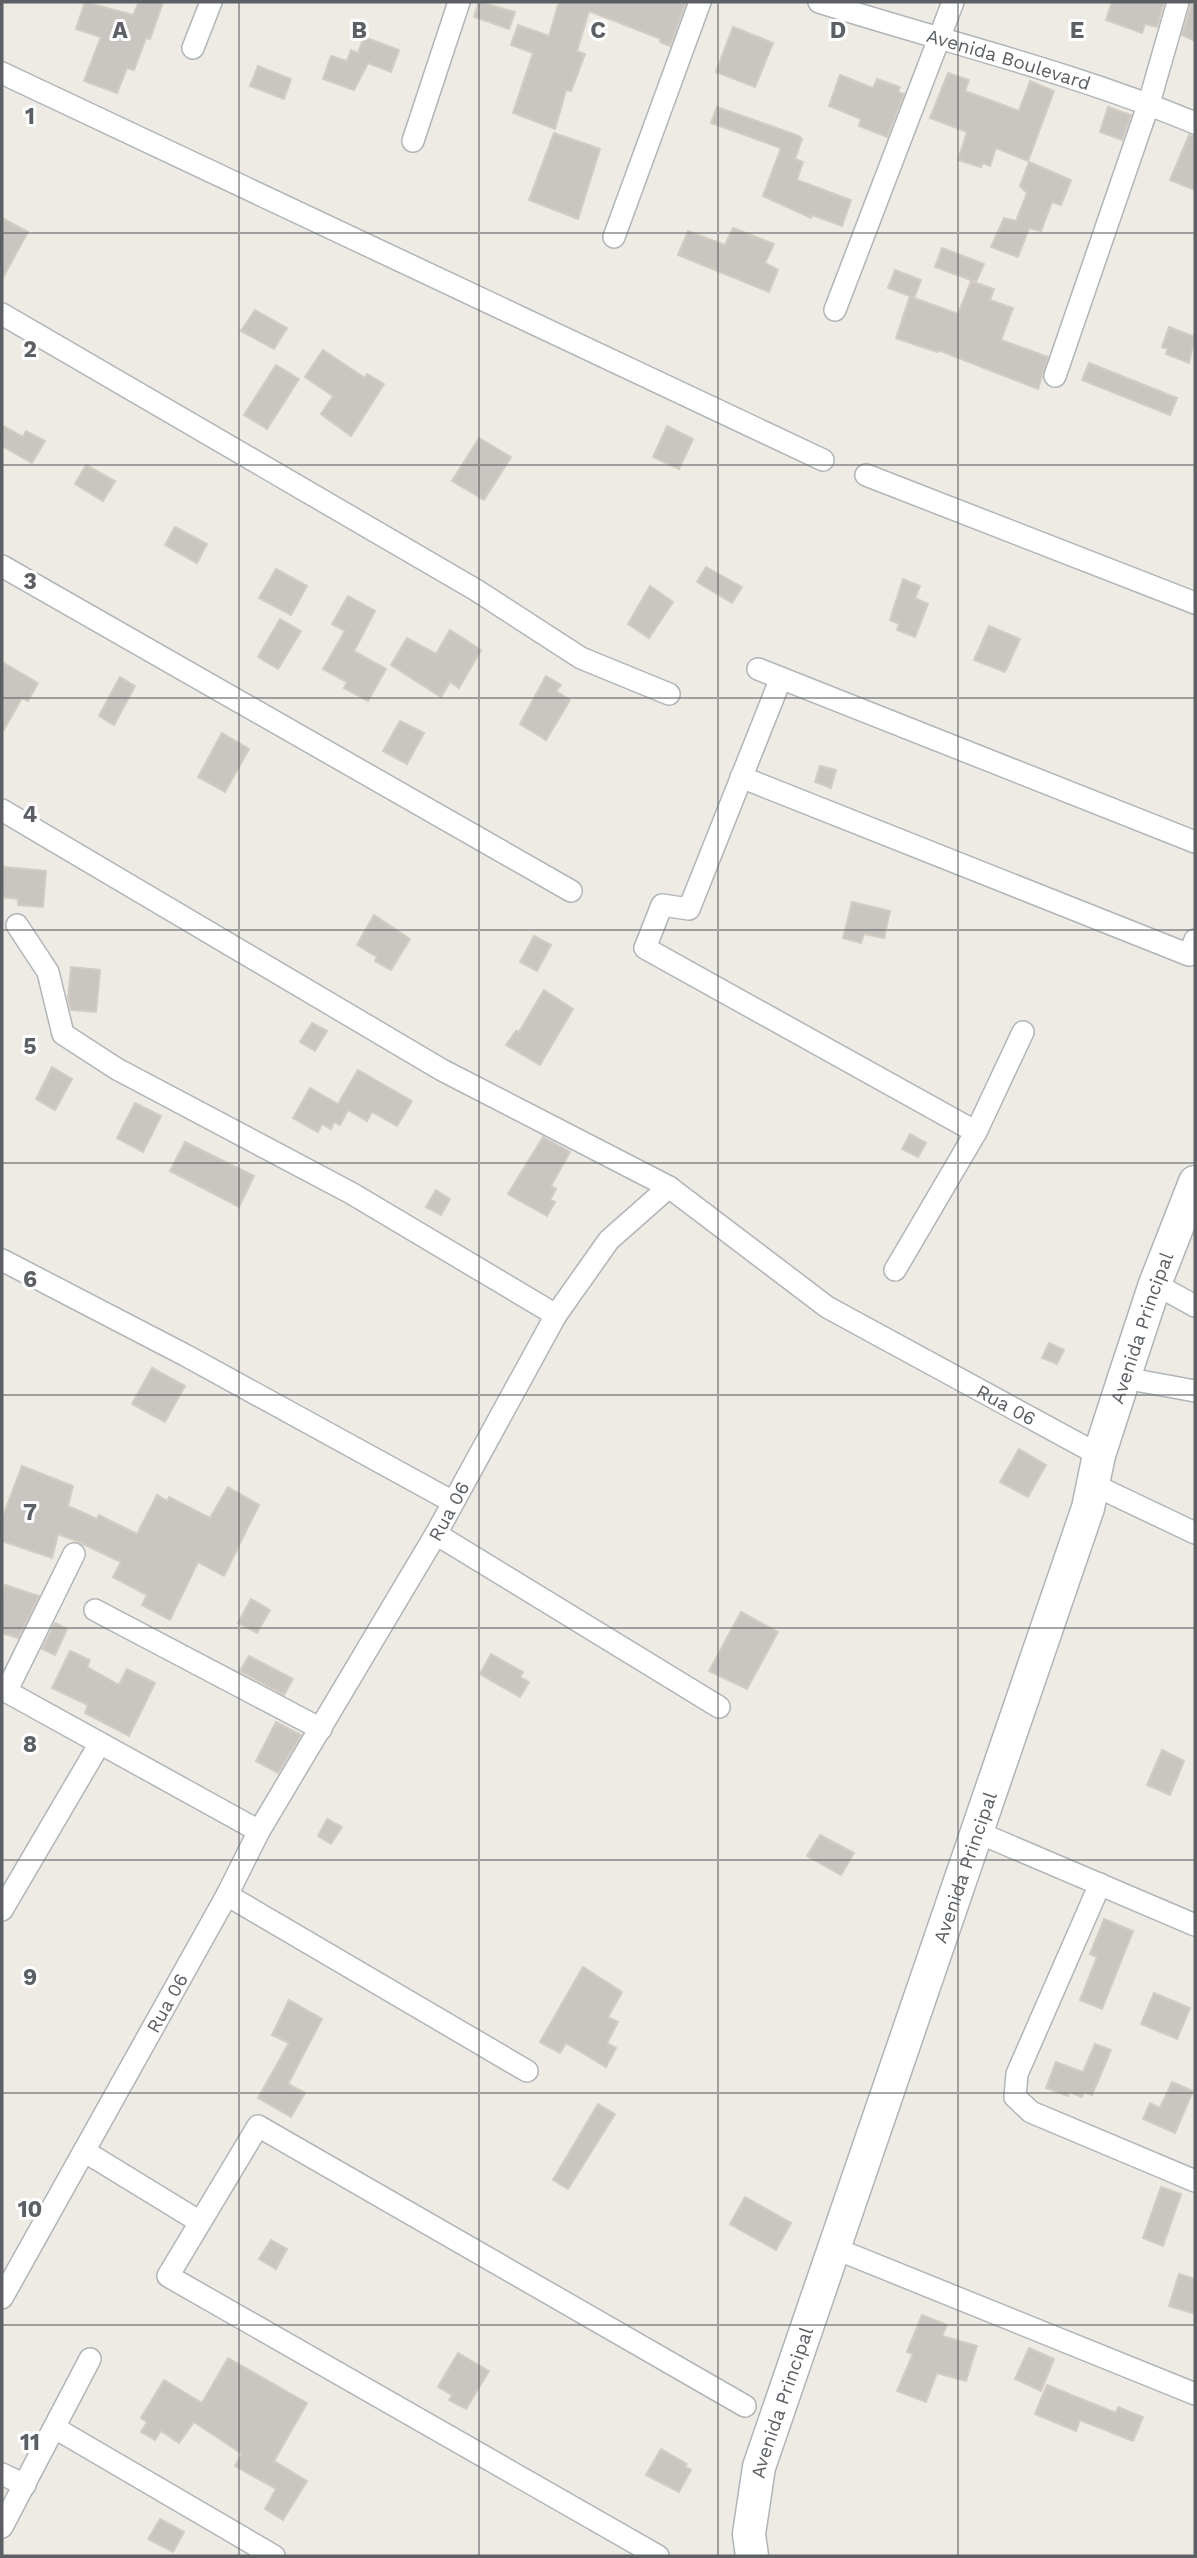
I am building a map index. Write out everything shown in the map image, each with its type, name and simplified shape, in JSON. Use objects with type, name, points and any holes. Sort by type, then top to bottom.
[{"type":"street","points":[[193,48],[211,2]]},
{"type":"street","points":[[413,141],[459,2]]},
{"type":"street","points":[[614,237],[700,2]]},
{"type":"street","name":"Avenida Boulevard","points":[[819,2],[940,40],[1057,71],[1149,103],[1195,123]]},
{"type":"street","points":[[835,310],[953,2]]},
{"type":"street","points":[[1055,376],[1149,103],[1178,2]]},
{"type":"street","points":[[2,73],[823,460]]},
{"type":"street","points":[[2,314],[476,590],[581,658],[669,694]]},
{"type":"street","points":[[866,475],[1195,603]]},
{"type":"street","points":[[2,566],[571,891]]},
{"type":"street","points":[[758,668],[1195,842]]},
{"type":"street","points":[[781,678],[689,909],[662,905],[645,948],[976,1132]]},
{"type":"street","points":[[741,777],[1189,955],[1195,940]]},
{"type":"street","points":[[2,810],[442,1070],[669,1187]]},
{"type":"street","points":[[17,925],[48,972],[63,1034],[117,1069],[351,1193],[556,1315]]},
{"type":"street","points":[[895,1270],[976,1132],[1023,1032]]},
{"type":"street","name":"Avenida Principal","points":[[752,2556],[750,2534],[759,2468],[976,1832],[1155,1284],[1195,1182]]},
{"type":"street","name":"Rua 06","points":[[2,2298],[260,1831],[436,1534],[556,1315],[609,1240],[669,1187],[827,1307],[1195,1533]]},
{"type":"street","points":[[2,1260],[185,1355],[453,1502]]},
{"type":"street","points":[[1155,1284],[1195,1306]]},
{"type":"street","points":[[1124,1378],[1195,1391]]},
{"type":"street","points":[[436,1534],[719,1707]]},
{"type":"street","points":[[74,1554],[4,1691],[260,1831]]},
{"type":"street","points":[[94,1610],[321,1729]]},
{"type":"street","points":[[2,1910],[100,1743]]},
{"type":"street","points":[[976,1832],[1195,1925]]},
{"type":"street","points":[[1100,1884],[1017,2074],[1015,2097],[1031,2112],[1195,2181]]},
{"type":"street","points":[[227,1895],[527,2071]]},
{"type":"street","points":[[658,2556],[168,2276],[258,2126],[746,2406]]},
{"type":"street","points":[[84,2151],[200,2222]]},
{"type":"street","points":[[834,2249],[1195,2394]]},
{"type":"street","points":[[2,2527],[90,2359]]},
{"type":"street","points":[[55,2428],[274,2556]]},
{"type":"street","points":[[2,2474],[25,2485]]},
{"type":"building","points":[[85,2],[133,15],[139,2],[163,2],[150,39],[146,38],[134,70],[127,68],[117,93],[84,81],[101,37],[76,29]]},
{"type":"building","points":[[479,2],[515,12],[509,29],[474,17]]},
{"type":"building","points":[[559,2],[686,2],[670,46],[660,42],[661,39],[589,11],[577,51],[585,54],[571,91],[566,90],[555,129],[513,113],[533,53],[511,45],[518,25],[549,36]]},
{"type":"building","points":[[1112,2],[1164,2],[1157,27],[1145,24],[1142,33],[1106,20]]},
{"type":"building","points":[[1191,5],[1195,5],[1195,41],[1182,35]]},
{"type":"building","points":[[733,27],[773,43],[755,87],[716,72]]},
{"type":"building","points":[[364,37],[399,50],[391,72],[368,63],[354,90],[323,79],[331,56],[347,61],[351,50],[358,53]]},
{"type":"building","points":[[258,66],[291,79],[284,99],[250,86]]},
{"type":"building","points":[[948,73],[969,80],[965,91],[1019,111],[1030,81],[1054,91],[1028,161],[996,148],[990,166],[983,163],[981,167],[958,160],[967,132],[930,118]]},
{"type":"building","points":[[840,75],[873,88],[877,79],[900,87],[898,92],[904,94],[887,137],[859,126],[861,119],[829,106]]},
{"type":"building","points":[[717,107],[799,136],[802,139],[795,159],[803,162],[797,180],[851,200],[842,226],[812,215],[811,218],[763,196],[781,148],[711,123]]},
{"type":"building","points":[[1108,107],[1131,115],[1122,140],[1100,132]]},
{"type":"building","points":[[554,133],[600,149],[578,219],[529,200]]},
{"type":"building","points":[[1189,135],[1195,136],[1195,190],[1170,180]]},
{"type":"building","points":[[1029,162],[1071,180],[1061,205],[1052,202],[1041,231],[1029,228],[1018,257],[991,247],[1004,218],[1016,221],[1027,193],[1020,186]]},
{"type":"building","points":[[2,218],[28,232],[2,279]]},
{"type":"building","points":[[733,228],[774,244],[765,263],[778,270],[769,292],[678,255],[688,231],[725,245]]},
{"type":"building","points":[[942,248],[984,264],[976,282],[935,267]]},
{"type":"building","points":[[895,270],[921,280],[914,298],[911,297],[958,314],[971,281],[994,289],[990,300],[1013,308],[1001,340],[1048,357],[1038,389],[938,350],[937,352],[896,338],[910,296],[888,288]]},
{"type":"building","points":[[255,310],[287,328],[274,349],[241,331]]},
{"type":"building","points":[[1169,327],[1195,337],[1189,363],[1166,354],[1168,349],[1162,347]]},
{"type":"building","points":[[323,350],[365,378],[367,374],[384,384],[351,436],[321,414],[333,396],[305,377]]},
{"type":"building","points":[[1089,363],[1177,398],[1170,415],[1082,380]]},
{"type":"building","points":[[276,365],[299,379],[267,429],[244,415]]},
{"type":"building","points":[[2,425],[23,437],[26,431],[45,441],[32,463],[2,446]]},
{"type":"building","points":[[667,426],[693,439],[679,469],[653,457]]},
{"type":"building","points":[[479,438],[511,457],[484,500],[452,481]]},
{"type":"building","points":[[86,465],[115,481],[103,501],[75,484]]},
{"type":"building","points":[[175,527],[207,544],[197,563],[165,545]]},
{"type":"building","points":[[706,567],[742,587],[732,603],[697,582]]},
{"type":"building","points":[[276,569],[307,586],[291,615],[259,598]]},
{"type":"building","points":[[903,579],[920,586],[915,598],[928,604],[915,637],[897,630],[899,624],[890,620]]},
{"type":"building","points":[[650,586],[673,602],[649,638],[628,624]]},
{"type":"building","points":[[348,596],[375,611],[354,651],[386,669],[368,701],[344,688],[347,682],[323,669],[345,631],[332,624]]},
{"type":"building","points":[[280,619],[301,631],[278,669],[258,657]]},
{"type":"building","points":[[989,626],[1020,639],[1005,672],[974,660]]},
{"type":"building","points":[[450,630],[481,650],[459,688],[450,682],[441,697],[391,665],[407,638],[436,654]]},
{"type":"building","points":[[2,662],[38,683],[28,701],[22,698],[2,733]]},
{"type":"building","points":[[546,676],[561,685],[556,691],[570,700],[546,740],[520,724]]},
{"type":"building","points":[[120,677],[135,686],[114,725],[99,716]]},
{"type":"building","points":[[400,721],[424,733],[407,764],[383,751]]},
{"type":"building","points":[[222,733],[249,749],[225,792],[198,777]]},
{"type":"building","points":[[820,766],[836,770],[831,788],[815,782]]},
{"type":"building","points":[[3,867],[46,871],[43,907],[18,905],[18,899],[2,897]]},
{"type":"building","points":[[852,902],[890,911],[884,938],[864,934],[861,943],[843,938]]},
{"type":"building","points":[[374,915],[410,939],[391,970],[375,961],[377,957],[357,945]]},
{"type":"building","points":[[534,936],[551,945],[537,971],[520,962]]},
{"type":"building","points":[[71,967],[100,970],[96,1012],[71,1010],[68,998]]},
{"type":"building","points":[[544,990],[573,1009],[540,1065],[506,1045],[516,1031],[519,1032]]},
{"type":"building","points":[[312,1023],[327,1031],[315,1051],[300,1042]]},
{"type":"building","points":[[52,1067],[72,1079],[55,1110],[36,1099]]},
{"type":"building","points":[[358,1070],[412,1101],[397,1126],[372,1112],[367,1121],[348,1110],[340,1125],[334,1122],[331,1129],[322,1124],[318,1132],[293,1118],[310,1088],[338,1104]]},
{"type":"building","points":[[135,1103],[161,1116],[143,1152],[117,1138]]},
{"type":"building","points":[[910,1134],[926,1143],[918,1157],[902,1149]]},
{"type":"building","points":[[543,1137],[570,1152],[551,1186],[556,1189],[550,1200],[555,1202],[547,1216],[508,1194]]},
{"type":"building","points":[[185,1142],[254,1176],[239,1207],[170,1171]]},
{"type":"building","points":[[436,1190],[450,1199],[441,1215],[426,1207]]},
{"type":"building","points":[[1049,1343],[1064,1350],[1057,1364],[1042,1358]]},
{"type":"building","points":[[152,1368],[185,1386],[165,1422],[132,1404]]},
{"type":"building","points":[[1019,1449],[1046,1465],[1028,1497],[1000,1482]]},
{"type":"building","points":[[22,1466],[73,1486],[68,1506],[97,1519],[99,1515],[137,1534],[157,1495],[167,1501],[169,1497],[210,1518],[228,1487],[259,1505],[224,1576],[198,1562],[170,1620],[142,1605],[147,1595],[113,1577],[121,1562],[79,1542],[58,1534],[52,1558],[2,1541],[2,1519]]},
{"type":"building","points":[[5,1585],[39,1596],[18,1638],[2,1633],[2,1596]]},
{"type":"building","points":[[251,1599],[270,1610],[257,1633],[238,1623]]},
{"type":"building","points":[[741,1612],[778,1632],[747,1689],[709,1671]]},
{"type":"building","points":[[55,1623],[67,1629],[55,1655],[42,1649]]},
{"type":"building","points":[[70,1651],[90,1660],[87,1667],[119,1685],[127,1669],[155,1683],[129,1736],[85,1713],[88,1705],[52,1688]]},
{"type":"building","points":[[491,1654],[523,1672],[520,1677],[529,1682],[520,1697],[480,1674]]},
{"type":"building","points":[[249,1656],[293,1679],[284,1695],[240,1671]]},
{"type":"building","points":[[276,1722],[301,1735],[278,1773],[256,1761]]},
{"type":"building","points":[[1162,1750],[1184,1761],[1170,1795],[1147,1785]]},
{"type":"building","points":[[327,1819],[342,1827],[331,1844],[318,1836]]},
{"type":"building","points":[[820,1835],[854,1853],[841,1875],[807,1856]]},
{"type":"building","points":[[1104,1919],[1133,1931],[1102,2009],[1080,2000],[1097,1957],[1090,1954]]},
{"type":"building","points":[[583,1967],[622,1992],[608,2017],[618,2022],[607,2043],[616,2048],[606,2067],[566,2043],[560,2053],[540,2042]]},
{"type":"building","points":[[1154,1993],[1190,2008],[1177,2039],[1141,2024]]},
{"type":"building","points":[[289,2000],[322,2019],[288,2084],[305,2093],[291,2117],[258,2098],[289,2043],[272,2035]]},
{"type":"building","points":[[1095,2044],[1111,2050],[1092,2095],[1084,2092],[1082,2097],[1069,2092],[1068,2096],[1046,2088],[1056,2062],[1083,2072]]},
{"type":"building","points":[[1172,2082],[1193,2091],[1175,2133],[1143,2119],[1150,2103],[1160,2108]]},
{"type":"building","points":[[598,2104],[615,2114],[568,2189],[553,2180]]},
{"type":"building","points":[[1161,2187],[1181,2194],[1163,2246],[1143,2238]]},
{"type":"building","points":[[745,2197],[791,2223],[776,2250],[730,2224]]},
{"type":"building","points":[[271,2240],[287,2249],[276,2269],[259,2259]]},
{"type":"building","points":[[1179,2274],[1195,2279],[1195,2314],[1169,2306]]},
{"type":"building","points":[[922,2315],[947,2325],[942,2336],[977,2346],[966,2381],[937,2373],[926,2402],[897,2391],[913,2354],[907,2352]]},
{"type":"building","points":[[1029,2348],[1054,2359],[1041,2391],[1015,2379]]},
{"type":"building","points":[[458,2353],[489,2371],[466,2409],[449,2400],[452,2395],[438,2387]]},
{"type":"building","points":[[228,2358],[307,2403],[274,2461],[307,2481],[283,2520],[265,2509],[276,2489],[235,2466],[242,2454],[194,2422],[179,2443],[161,2431],[155,2440],[141,2432],[147,2422],[141,2418],[164,2380],[202,2403]]},
{"type":"building","points":[[1047,2385],[1116,2413],[1118,2407],[1143,2417],[1133,2441],[1080,2420],[1076,2431],[1035,2414]]},
{"type":"building","points":[[661,2449],[687,2464],[685,2467],[691,2470],[679,2492],[646,2475]]},
{"type":"building","points":[[160,2519],[184,2532],[173,2552],[148,2539]]}]
